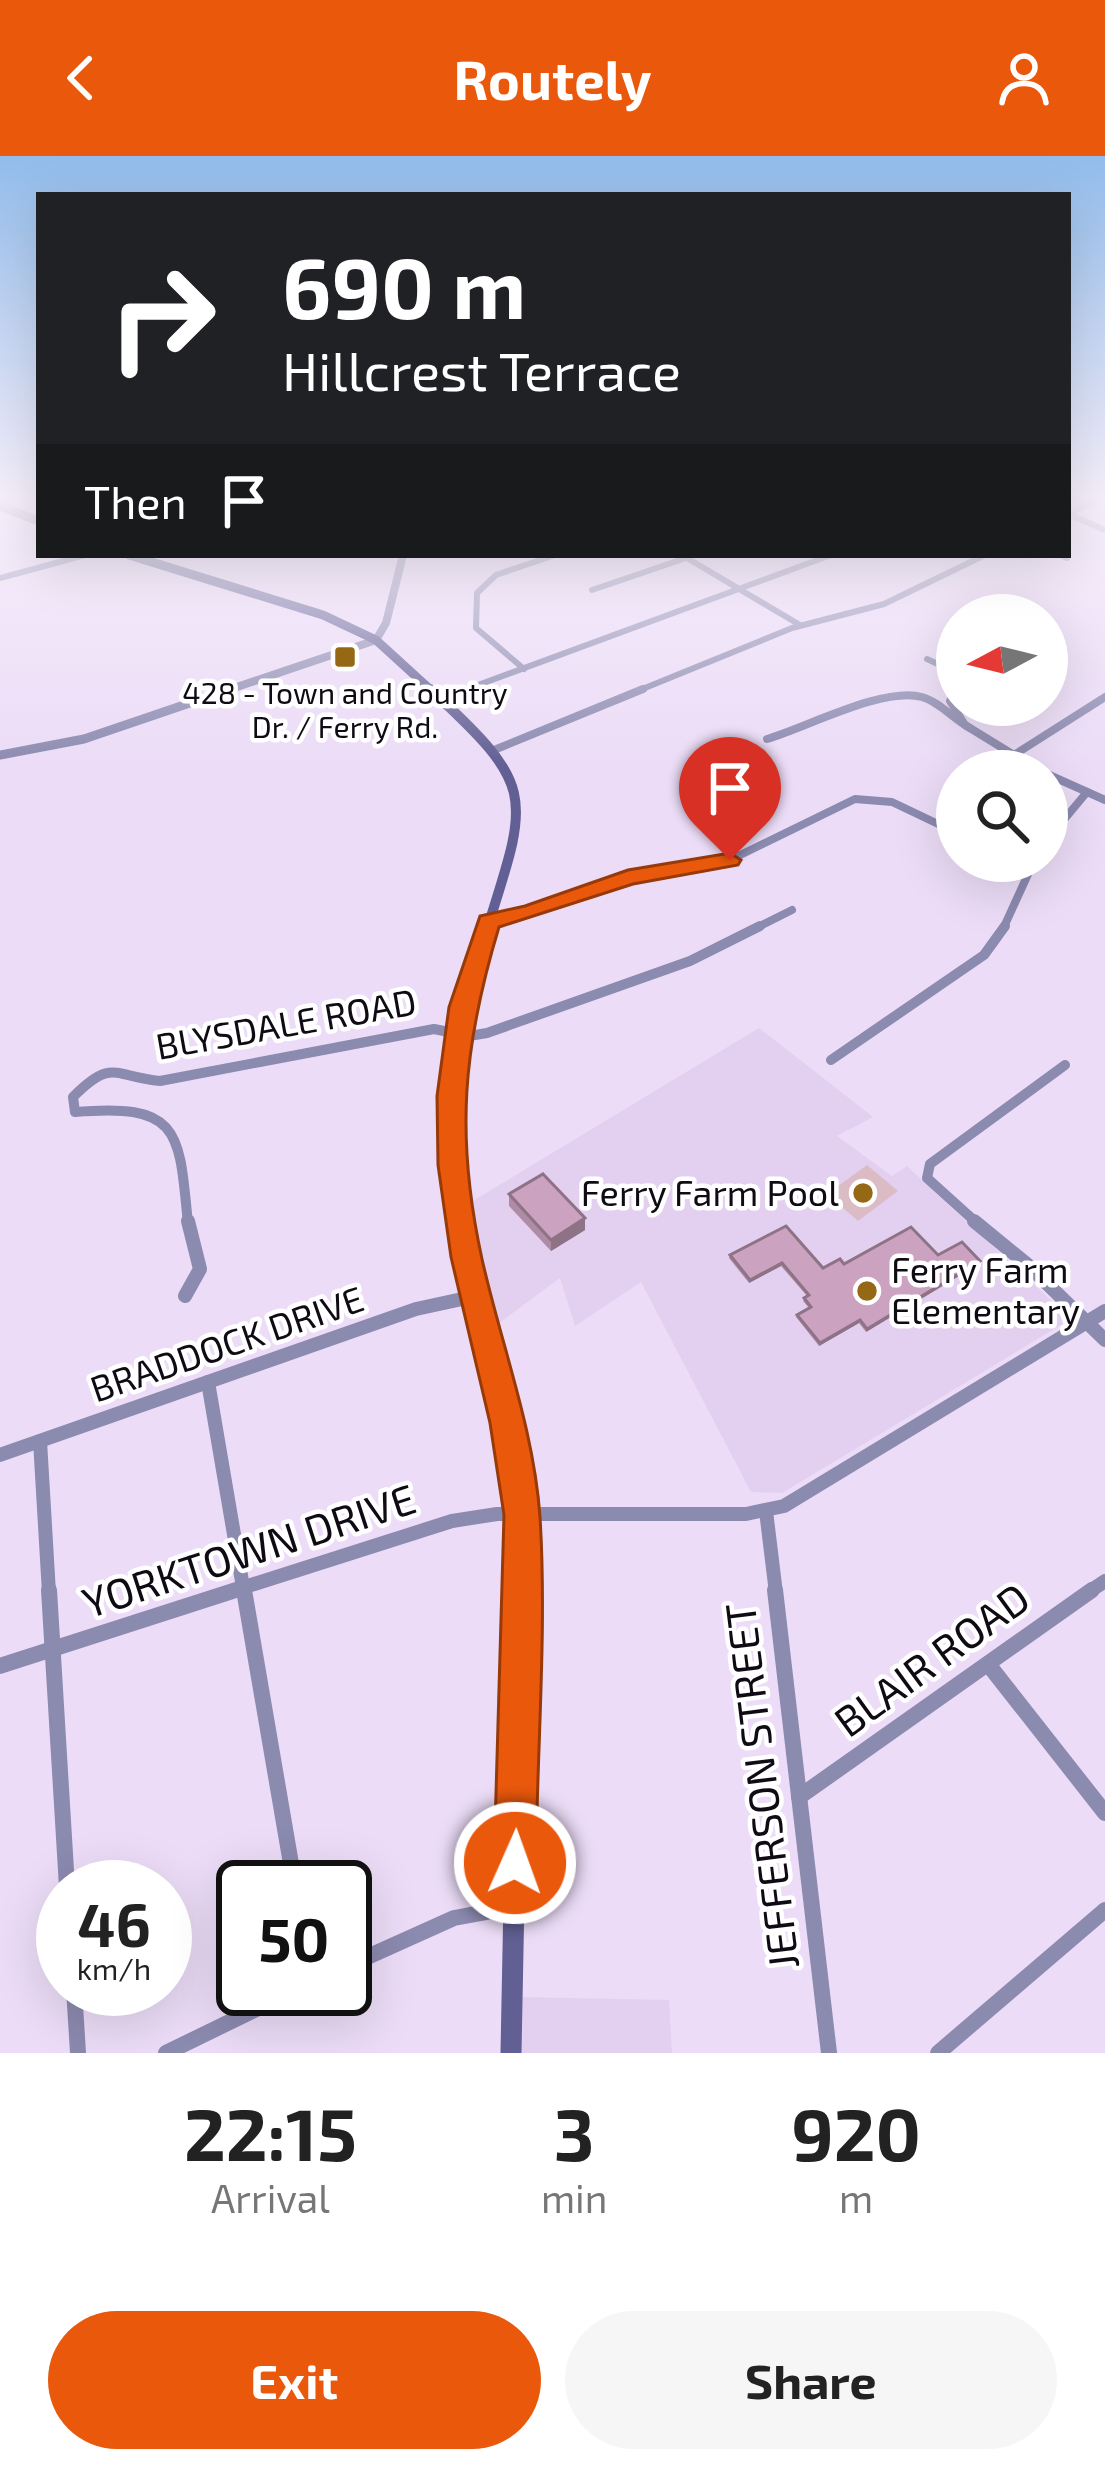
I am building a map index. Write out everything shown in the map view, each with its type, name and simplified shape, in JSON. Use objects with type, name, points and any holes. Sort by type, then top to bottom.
[{"type":"main road","points":[[241,590],[327,616],[376,640],[443,698],[494,750],[513,778],[519,819],[457,1033],[450,1096],[452,1165],[522,1515],[511,2053]]},
{"type":"street","points":[[0,755],[84,739],[376,640],[394,590]]},
{"type":"street","points":[[481,590],[476,628],[524,669]]},
{"type":"street","points":[[443,698],[738,590]]},
{"type":"street","points":[[740,590],[800,626]]},
{"type":"street","points":[[494,750],[800,626],[873,608],[912,590]]},
{"type":"street","points":[[926,659],[936,664]]},
{"type":"street","points":[[767,739],[900,695],[927,698],[947,718],[1006,750]]},
{"type":"street","points":[[1022,750],[1104,700]]},
{"type":"street","points":[[1068,784],[1105,800]]},
{"type":"street","points":[[1068,814],[1087,792]]},
{"type":"street","points":[[488,922],[530,913],[628,878],[730,860],[855,799],[886,800],[936,823]]},
{"type":"street","points":[[831,1060],[984,956],[1009,920],[1025,882]]},
{"type":"street","points":[[457,1033],[487,1033],[691,961],[792,910]]},
{"type":"street","name":"BLYSDALE ROAD","points":[[185,1296],[200,1270],[188,1230],[182,1158],[175,1133],[158,1118],[103,1108],[75,1112],[71,1101],[86,1082],[111,1069],[160,1081],[434,1029],[457,1033]]},
{"type":"street","points":[[1065,1065],[930,1164],[927,1178],[1012,1250],[1105,1340]]},
{"type":"street","name":"BRADDOCK DRIVE","points":[[0,1455],[416,1309],[476,1296]]},
{"type":"street","points":[[766,1511],[803,1498],[1105,1311]]},
{"type":"street","points":[[208,1382],[290,1860]]},
{"type":"street","points":[[40,1441],[65,1860]]},
{"type":"street","name":"YORKTOWN DRIVE","points":[[0,1666],[452,1521],[522,1515],[766,1511]]},
{"type":"street","name":"JEFFERSON STREET","points":[[766,1511],[829,2053]]},
{"type":"street","name":"BLAIR ROAD","points":[[800,1797],[1105,1581]]},
{"type":"street","points":[[988,1664],[1105,1813]]},
{"type":"street","points":[[372,1955],[454,1918],[514,1906]]},
{"type":"street","points":[[938,2053],[1105,1910]]},
{"type":"street","points":[[76,2016],[78,2053]]},
{"type":"street","points":[[166,2053],[242,2016]]},
{"type":"shaded area","points":[[759,1028],[873,1117],[837,1136],[892,1176],[907,1166],[1071,1319],[782,1493],[751,1492],[641,1282],[575,1326],[560,1278],[495,1326],[468,1204]]},
{"type":"shaded area","name":"Ferry Farm Pool","points":[[867,1165],[898,1191],[858,1221],[827,1194]]},
{"type":"shaded area","points":[[518,1997],[669,2000],[672,2053],[519,2053]]},
{"type":"building","points":[[543,1174],[585,1218],[551,1240],[509,1194]]},
{"type":"building","name":"Ferry Farm Elementary","points":[[786,1226],[823,1268],[840,1259],[844,1264],[911,1227],[938,1255],[962,1242],[980,1261],[867,1329],[860,1320],[820,1343],[797,1315],[811,1307],[804,1298],[809,1295],[782,1263],[750,1280],[730,1255]]},
{"type":"place","name":"428 - Town and Country Dr. / Ferry Rd.","points":[[345,657]]},
{"type":"place","name":"Ferry Farm Pool","points":[[863,1193]]},
{"type":"place","name":"Ferry Farm Elementary","points":[[867,1291]]},
{"type":"route","points":[[515,1863],[522,1515],[507,1423],[466,1257],[452,1165],[450,1096],[462,1007],[488,922],[530,913],[628,878],[730,860]]}]
